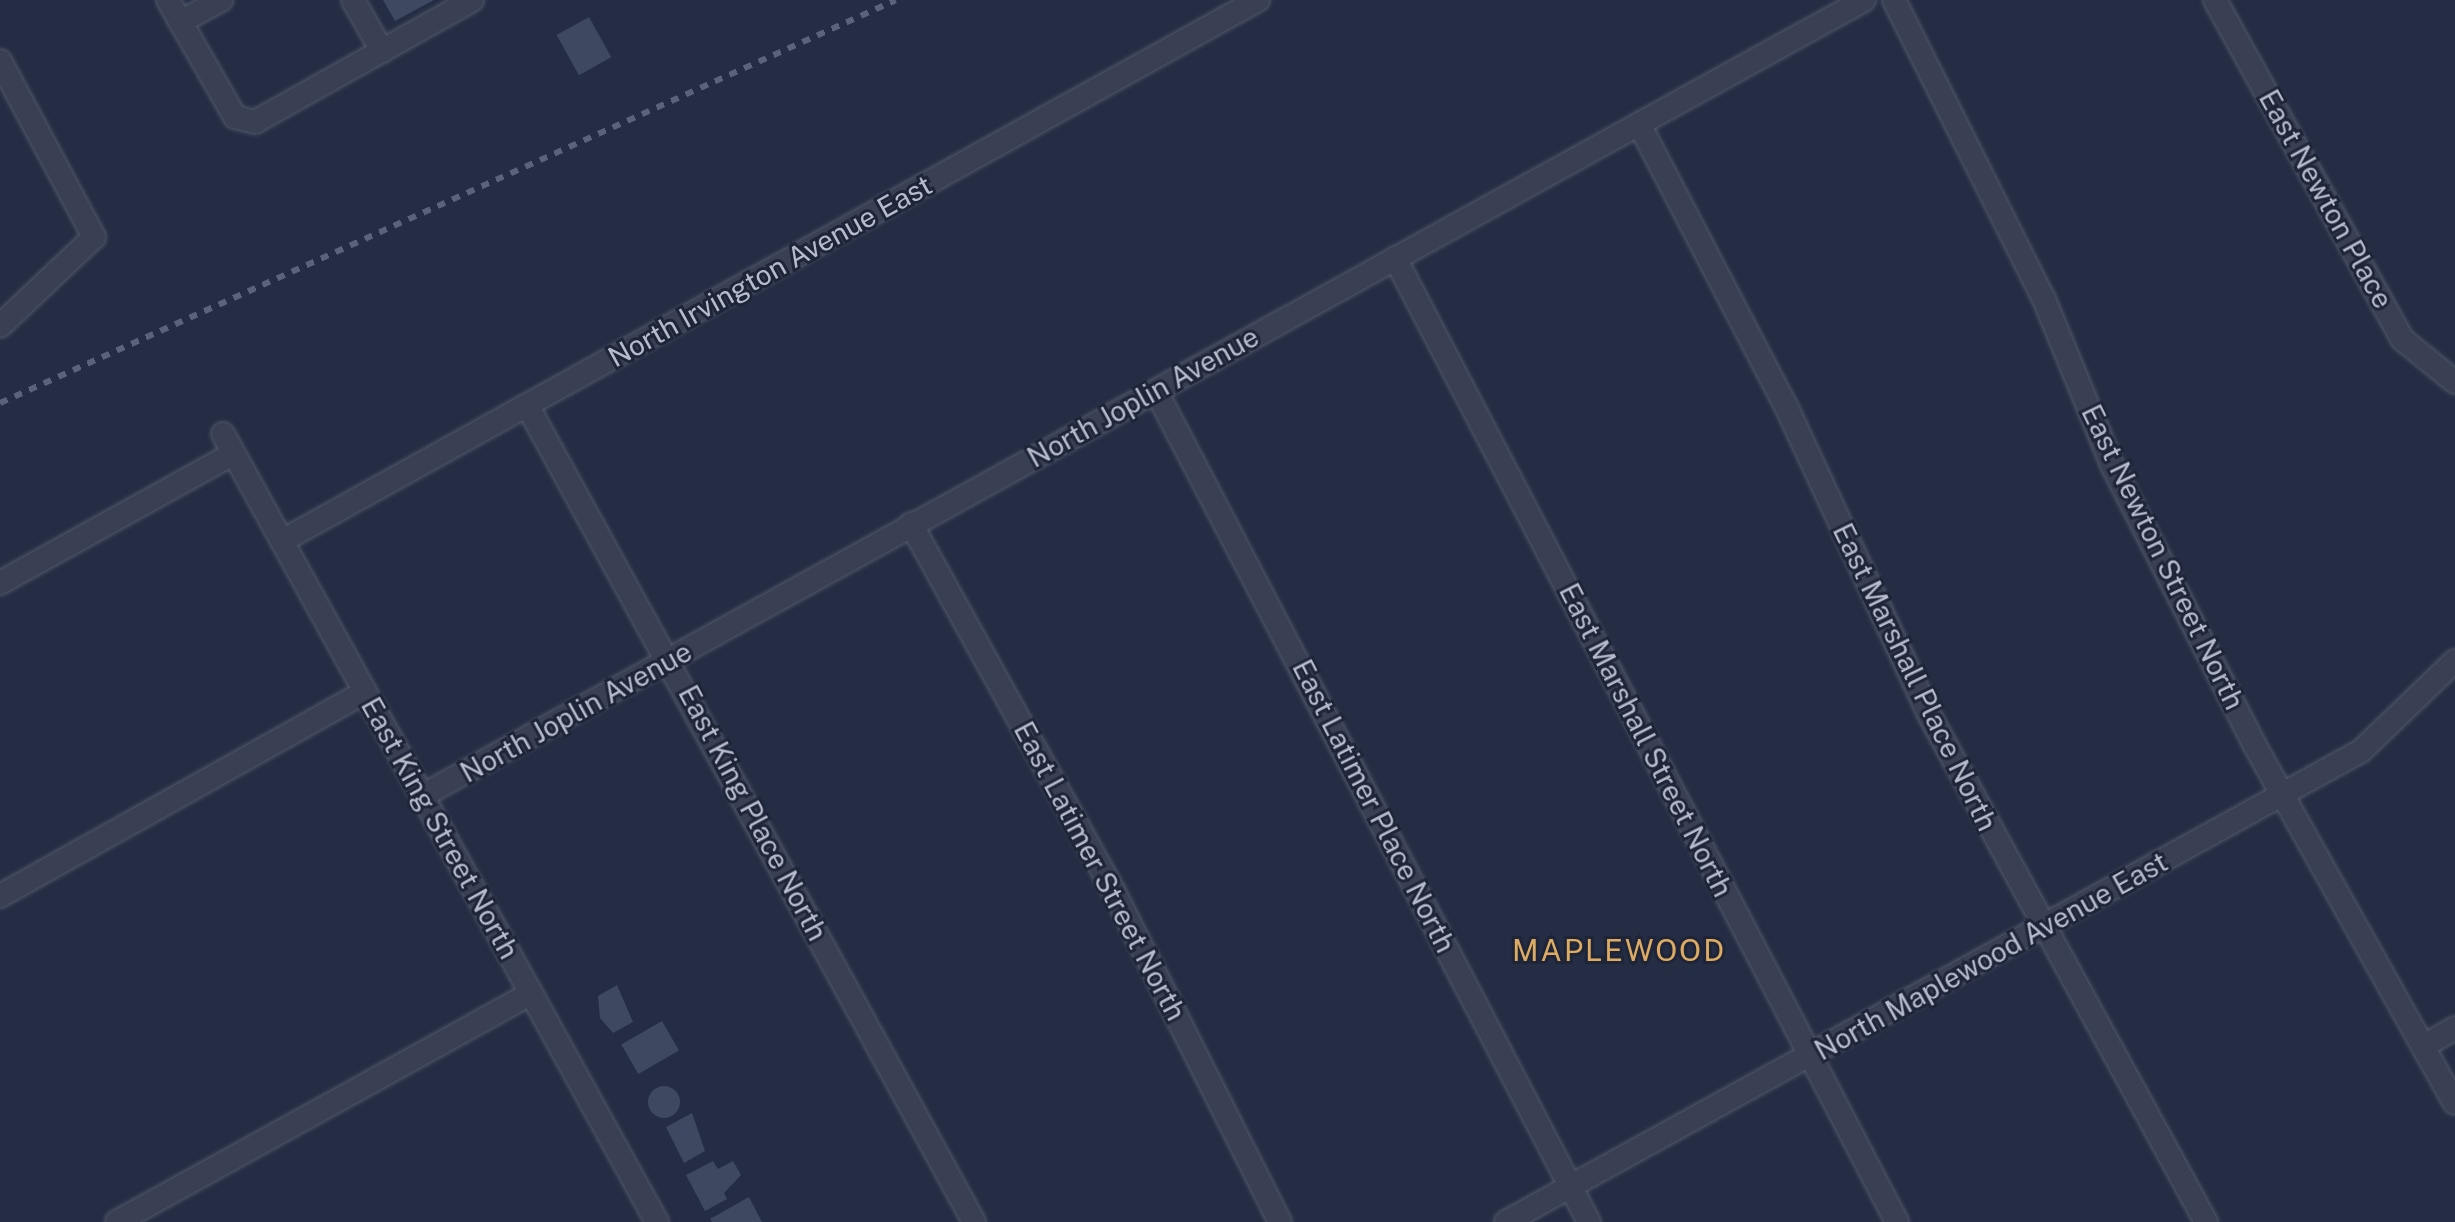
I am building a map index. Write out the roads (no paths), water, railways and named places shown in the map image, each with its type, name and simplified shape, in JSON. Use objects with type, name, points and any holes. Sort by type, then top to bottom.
[{"type":"street","points":[[168,0],[235,117],[255,122],[472,0]]},
{"type":"street","points":[[180,22],[221,0]]},
{"type":"street","points":[[353,0],[382,51]]},
{"type":"street","name":"North Irvington Avenue East","points":[[282,541],[1258,0]]},
{"type":"street","name":"North Joplin Avenue","points":[[422,796],[1864,0]]},
{"type":"street","name":"East Newton Street North","points":[[1894,0],[2044,299],[2112,465],[2283,795],[2455,1103]]},
{"type":"street","name":"East Newton Place","points":[[2215,0],[2402,339],[2455,382]]},
{"type":"street","points":[[0,61],[94,237],[0,326]]},
{"type":"street","name":"East Marshall Place North","points":[[1639,124],[2042,928],[2206,1222]]},
{"type":"street","name":"East Marshall Street North","points":[[1395,258],[1806,1058],[1897,1222]]},
{"type":"street","name":"East Latimer Place North","points":[[1156,391],[1370,788],[1589,1222]]},
{"type":"street","name":"East King Place North","points":[[528,407],[671,660],[974,1222]]},
{"type":"street","name":"East King Street North","points":[[0,583],[228,444],[657,1222]]},
{"type":"street","name":"East Latimer Street North","points":[[911,524],[1114,892],[1280,1222]]},
{"type":"street","name":"North Maplewood Avenue East","points":[[1506,1222],[2361,751],[2455,661]]},
{"type":"street","points":[[0,896],[365,692]]},
{"type":"street","points":[[117,1222],[531,993]]},
{"type":"street","points":[[2424,1046],[2455,1028]]},
{"type":"railway","points":[[0,403],[896,0]]},
{"type":"district","name":"MAPLEWOOD","points":[[1619,950]]}]
